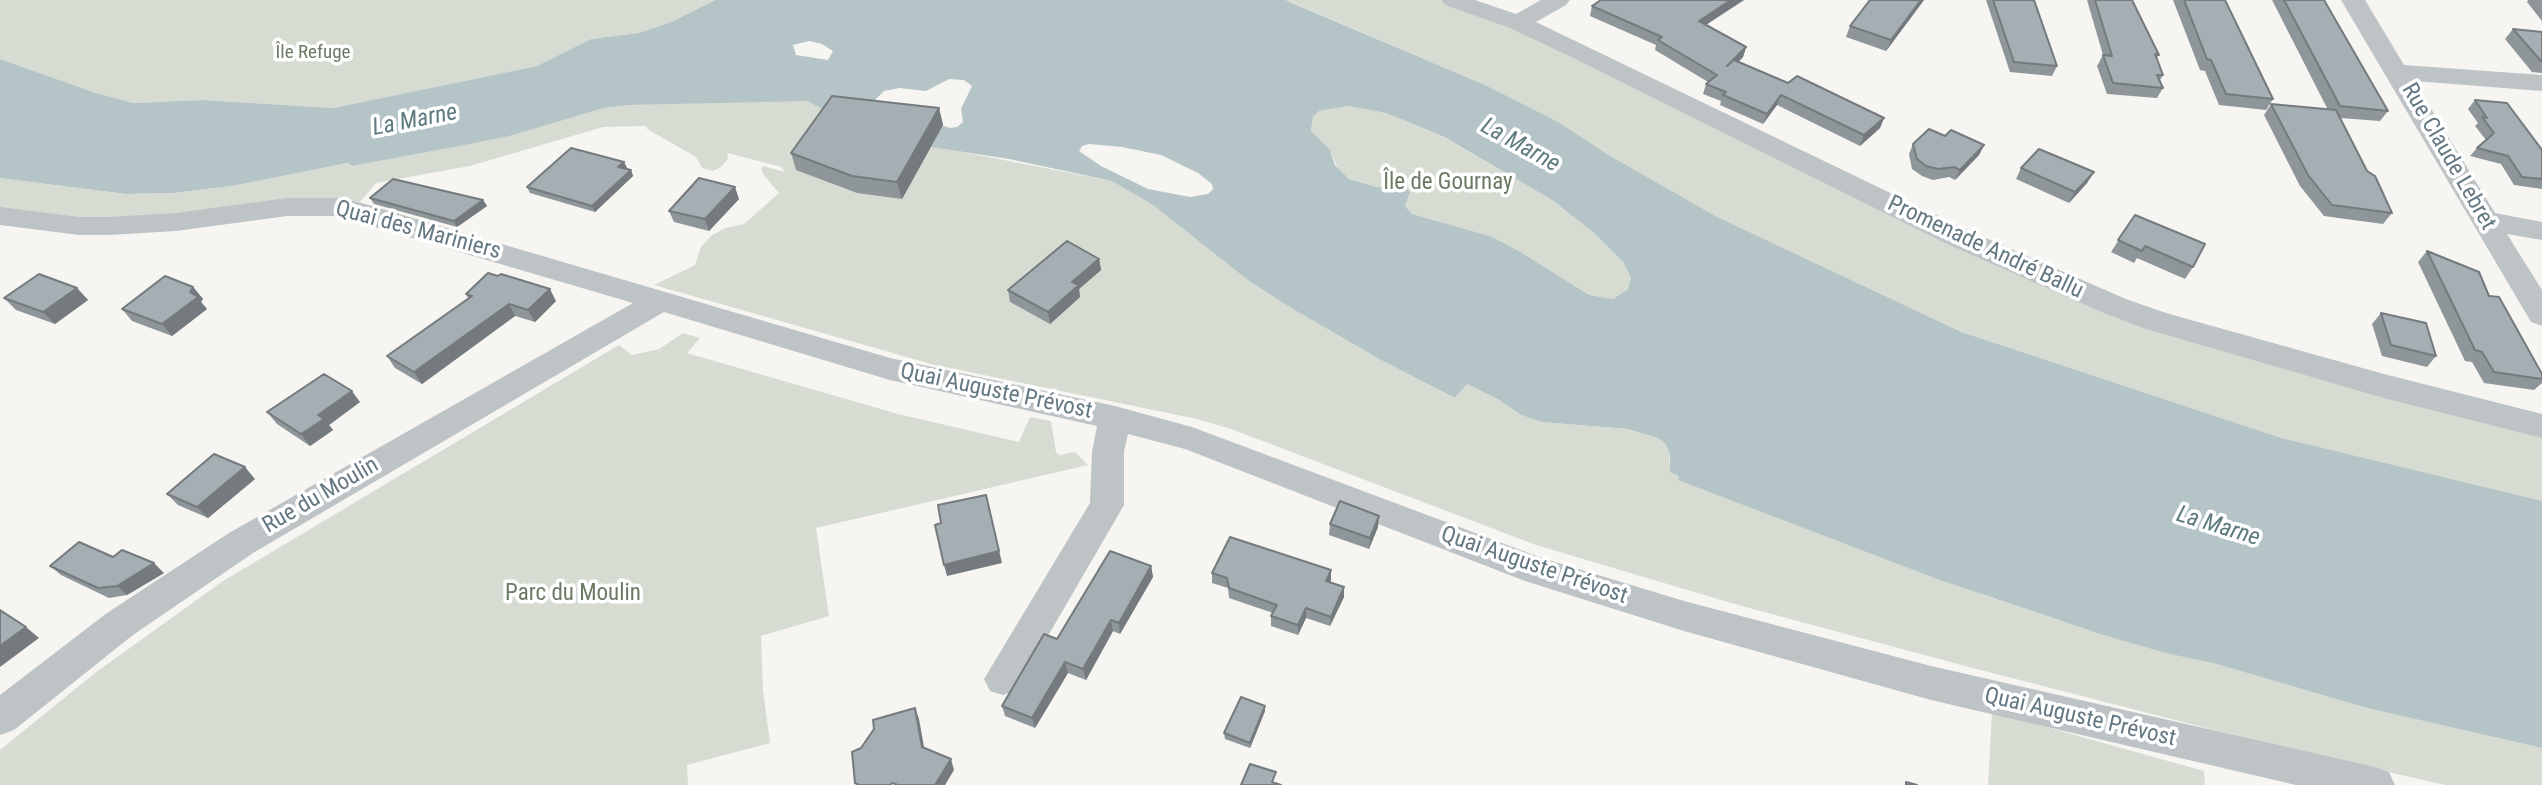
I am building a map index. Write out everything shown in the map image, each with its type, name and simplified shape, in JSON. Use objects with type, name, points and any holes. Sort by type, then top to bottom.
[{"type":"street","name":"Promenade André Ballu","points":[[1453,0],[1518,23],[1624,72],[1955,236],[2115,306],[2384,386],[2542,426]]},
{"type":"street","points":[[1518,23],[1558,0]]},
{"type":"street","name":"Rue Claude Lebret","points":[[2353,0],[2399,72],[2542,315]]},
{"type":"street","points":[[2399,72],[2542,83]]},
{"type":"street","name":"Quai des Mariniers","points":[[0,216],[79,226],[128,226],[287,207],[337,207],[422,229],[703,315]]},
{"type":"street","points":[[2486,220],[2542,231]]},
{"type":"street","name":"Rue du Moulin","points":[[0,718],[121,624],[241,543],[660,301]]},
{"type":"street","name":"Quai Auguste Prévost","points":[[703,315],[901,372],[1115,418],[1192,439],[1537,570],[1684,616],[1944,686],[2375,785]]},
{"type":"street","points":[[1003,679],[1107,505],[1108,452],[1115,418]]},
{"type":"green space","name":"Île Refuge","points":[[0,0],[715,0],[671,22],[639,33],[591,39],[537,66],[333,108],[202,100],[134,103],[96,93],[0,59]]},
{"type":"green space","points":[[1247,0],[1440,0],[1517,28],[2005,264],[2542,434],[2542,528],[2061,381],[1720,221],[1483,84],[1291,2]]},
{"type":"green space","points":[[807,101],[850,122],[932,146],[1112,181],[1153,205],[1249,281],[1291,308],[1381,360],[1455,398],[1467,384],[1521,415],[1542,422],[1628,429],[1658,438],[1666,443],[1670,455],[1669,465],[1986,596],[2100,634],[2213,663],[2367,708],[2542,748],[2542,785],[2445,785],[2288,749],[1969,667],[1738,605],[1536,545],[1231,429],[1197,419],[935,365],[654,285],[695,265],[701,247],[711,236],[725,228],[744,224],[779,193],[764,175],[761,169],[763,166],[784,172],[782,167],[727,153],[728,159],[721,167],[713,171],[702,168],[696,157],[647,129],[647,126],[603,127],[470,166],[376,183],[360,202],[333,199],[181,215],[96,220],[0,208],[0,178],[126,194],[173,193],[232,186],[349,163],[352,166],[444,149],[509,135],[604,108]]},
{"type":"green space","name":"Île de Gournay","points":[[1348,106],[1386,113],[1443,137],[1552,200],[1593,232],[1623,262],[1631,278],[1628,289],[1613,299],[1589,295],[1490,236],[1412,214],[1405,206],[1410,193],[1408,189],[1377,187],[1349,179],[1338,169],[1331,152],[1311,131],[1313,118],[1319,111]]},
{"type":"green space","name":"Parc du Moulin","points":[[683,333],[700,338],[687,353],[898,414],[1019,442],[1030,417],[1051,421],[1056,452],[1059,455],[1075,452],[1088,465],[816,528],[829,616],[761,636],[763,690],[770,743],[687,765],[688,785],[0,785],[0,750],[95,673],[223,581],[619,345],[632,355],[659,349]]},
{"type":"green space","points":[[1992,712],[2204,771],[2205,785],[1988,785]]},
{"type":"water","name":"La Marne","points":[[715,0],[1285,0],[1483,84],[1558,122],[1610,156],[1717,217],[1961,332],[2281,438],[2542,501],[2542,748],[2367,708],[2213,663],[2166,653],[2100,634],[1940,580],[1678,480],[1679,476],[1670,472],[1670,455],[1666,444],[1658,438],[1628,429],[1542,422],[1521,415],[1467,384],[1455,398],[1381,360],[1291,308],[1249,281],[1153,205],[1112,181],[1009,159],[880,139],[807,101],[629,105],[604,108],[509,136],[444,149],[352,166],[348,163],[232,186],[173,193],[126,194],[0,178],[0,59],[96,93],[134,103],[202,100],[333,108],[537,66],[591,39],[639,33],[671,22]],"holes":[[[809,41],[822,44],[833,51],[828,60],[796,55],[793,45]],[[949,79],[964,80],[972,86],[961,109],[963,122],[950,128],[872,103],[884,91],[899,88],[926,91]],[[1348,106],[1386,113],[1444,137],[1552,200],[1593,232],[1623,262],[1631,278],[1628,289],[1613,299],[1589,295],[1490,236],[1412,214],[1405,206],[1410,193],[1408,189],[1377,187],[1349,179],[1335,165],[1330,150],[1311,131],[1313,117],[1319,111]],[[1089,144],[1122,147],[1161,155],[1198,173],[1212,184],[1213,189],[1208,194],[1190,197],[1148,189],[1101,166],[1079,151],[1082,146]]]},
{"type":"building","points":[[1601,0],[1731,0],[1699,21],[1746,47],[1727,66],[1734,60],[1788,83],[1797,76],[1884,118],[1864,135],[1781,95],[1767,114],[1723,95],[1726,92],[1706,84],[1717,75],[1658,40],[1662,37],[1592,6]]},
{"type":"building","points":[[1870,0],[1921,0],[1891,40],[1850,26]]},
{"type":"building","points":[[1993,0],[2034,0],[2057,66],[2014,62]]},
{"type":"building","points":[[2095,0],[2132,0],[2159,55],[2155,54],[2163,75],[2157,75],[2163,88],[2113,83],[2103,55],[2112,56]]},
{"type":"building","points":[[2184,0],[2225,0],[2273,99],[2226,94],[2211,60],[2207,59]]},
{"type":"building","points":[[2284,0],[2324,0],[2388,111],[2340,106]]},
{"type":"building","points":[[2513,29],[2542,32],[2542,61],[2541,61]]},
{"type":"building","points":[[832,96],[939,108],[897,182],[852,176],[791,153]]},
{"type":"building","points":[[2475,100],[2507,103],[2542,150],[2542,179],[2522,177],[2508,156],[2477,148],[2494,133],[2482,117],[2487,118]]},
{"type":"building","points":[[2271,104],[2336,110],[2367,171],[2375,176],[2392,213],[2332,205],[2308,175]]},
{"type":"building","points":[[1929,129],[1945,136],[1951,130],[1984,145],[1960,170],[1954,167],[1938,169],[1926,166],[1917,159],[1913,144]]},
{"type":"building","points":[[571,148],[624,162],[618,167],[631,170],[592,206],[527,187]]},
{"type":"building","points":[[2039,149],[2094,172],[2075,192],[2021,168]]},
{"type":"building","points":[[699,178],[735,187],[705,219],[669,211]]},
{"type":"building","points":[[393,179],[483,200],[454,221],[370,198]]},
{"type":"building","points":[[2135,215],[2205,244],[2193,267],[2145,246],[2142,251],[2118,240]]},
{"type":"building","points":[[1067,241],[1099,259],[1072,282],[1079,285],[1048,312],[1008,290]]},
{"type":"building","points":[[2427,251],[2479,272],[2489,296],[2499,297],[2542,374],[2542,379],[2494,372],[2482,352],[2475,350]]},
{"type":"building","points":[[488,273],[498,276],[501,274],[550,289],[528,310],[509,304],[414,372],[387,356],[472,296],[466,294]]},
{"type":"building","points":[[39,274],[77,288],[43,312],[4,298]]},
{"type":"building","points":[[165,276],[193,287],[190,292],[198,297],[162,324],[122,309]]},
{"type":"building","points":[[2381,313],[2426,323],[2436,356],[2391,345]]},
{"type":"building","points":[[324,374],[352,391],[318,415],[324,419],[301,434],[267,412]]},
{"type":"building","points":[[214,454],[245,467],[197,507],[167,494]]},
{"type":"building","points":[[986,495],[999,551],[944,565],[935,525],[941,523],[938,505]]},
{"type":"building","points":[[1340,501],[1379,516],[1370,538],[1330,524]]},
{"type":"building","points":[[1230,537],[1331,570],[1326,581],[1344,587],[1331,617],[1306,608],[1298,625],[1271,616],[1277,605],[1229,588],[1227,578],[1212,573]]},
{"type":"building","points":[[79,542],[113,557],[122,550],[154,563],[117,586],[98,588],[50,566]]},
{"type":"building","points":[[1110,551],[1151,566],[1119,623],[1111,620],[1083,669],[1065,662],[1032,718],[1002,706],[1044,634],[1057,639]]},
{"type":"building","points":[[0,610],[26,627],[0,646]]},
{"type":"building","points":[[1241,697],[1265,706],[1250,743],[1224,733]]},
{"type":"building","points":[[915,708],[922,747],[951,759],[935,785],[855,783],[852,752],[861,748],[874,729],[873,720]]},
{"type":"building","points":[[1250,764],[1276,772],[1272,782],[1281,785],[1241,785]]}]
